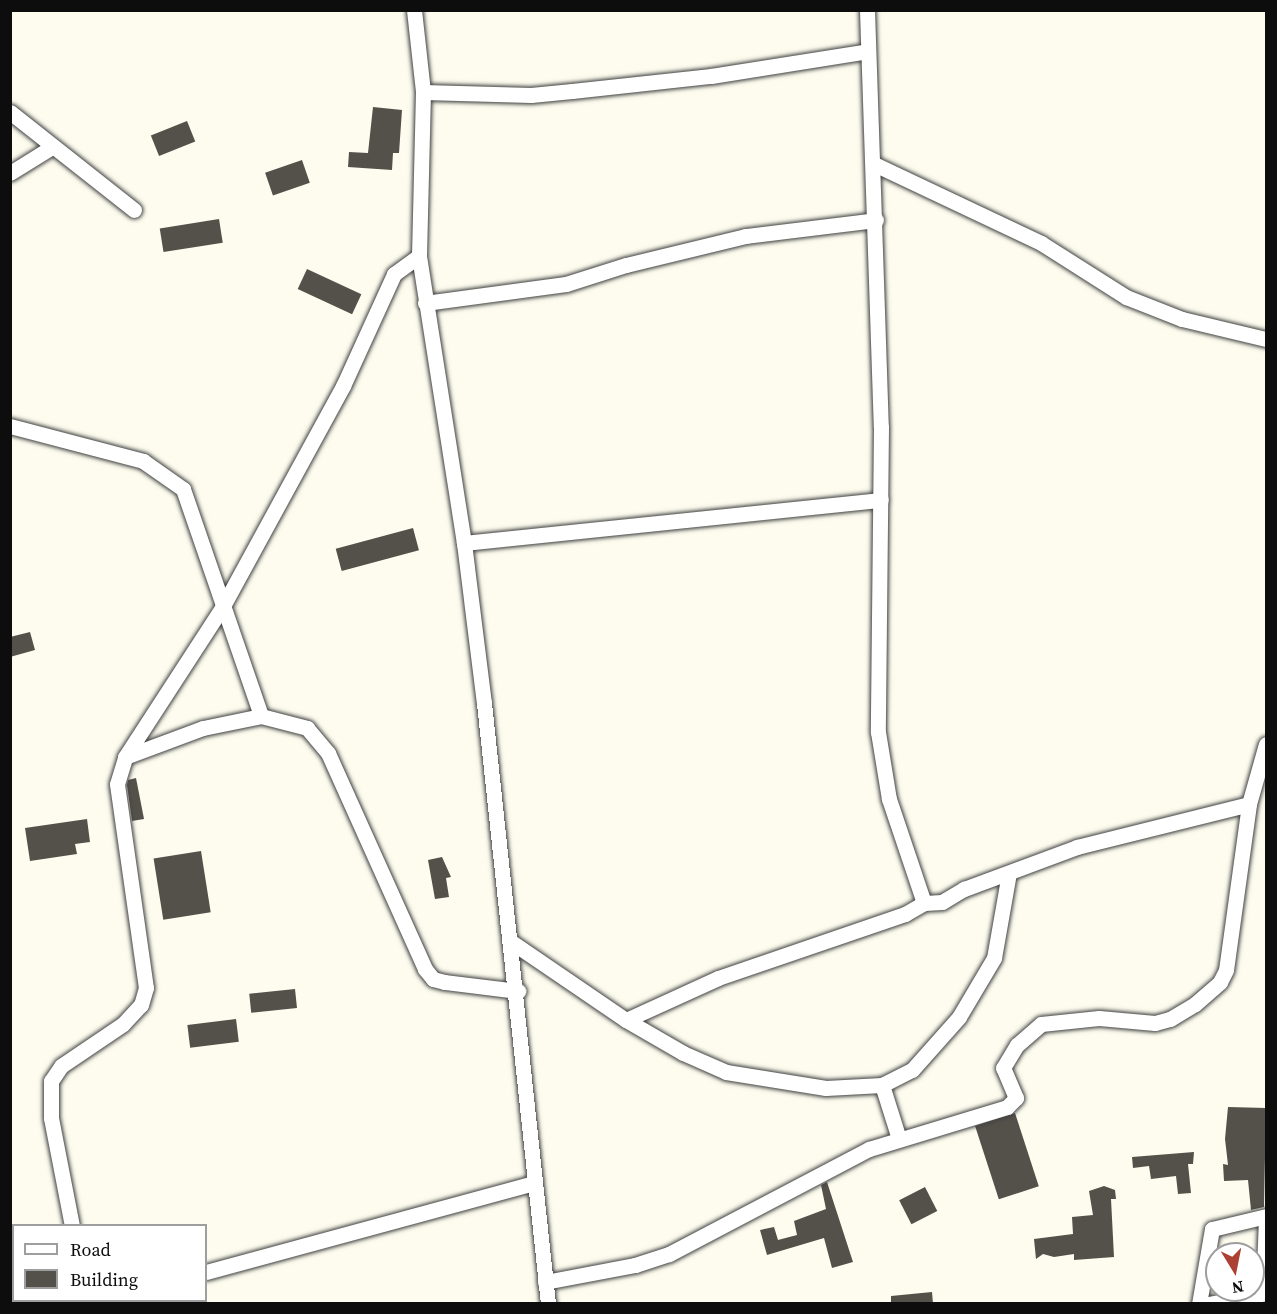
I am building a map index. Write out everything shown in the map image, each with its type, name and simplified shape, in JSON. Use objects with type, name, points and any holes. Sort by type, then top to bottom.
[{"type":"street","points":[[414,10],[423,92],[419,255],[464,543],[510,941],[518,991],[533,1183],[548,1304]]},
{"type":"street","points":[[867,10],[876,220],[881,500],[878,732],[889,799],[924,903]]},
{"type":"street","points":[[423,92],[542,94],[711,76],[868,51]]},
{"type":"street","points":[[10,112],[134,210]]},
{"type":"street","points":[[10,172],[52,147]]},
{"type":"street","points":[[874,164],[1041,243],[1126,297],[1182,319],[1266,339]]},
{"type":"street","points":[[425,303],[566,285],[626,265],[746,236],[876,220]]},
{"type":"street","points":[[72,1224],[51,1118],[51,1081],[61,1066],[123,1024],[141,1005],[146,988],[117,784],[125,757],[223,606],[343,386],[394,274],[419,255]]},
{"type":"street","points":[[10,426],[143,461],[183,489],[261,716]]},
{"type":"street","points":[[464,543],[881,500]]},
{"type":"street","points":[[125,757],[203,728],[261,716],[307,728],[328,753],[424,969],[434,979],[518,991]]},
{"type":"street","points":[[545,1282],[635,1265],[669,1254],[869,1149],[1013,1104],[1015,1094],[1003,1068],[1017,1045],[1041,1024],[1099,1018],[1164,1022],[1213,990],[1226,970],[1250,804],[1266,744]]},
{"type":"street","points":[[626,1020],[718,978],[905,914],[924,903],[942,902],[1009,873],[1086,844],[1250,804]]},
{"type":"street","points":[[510,941],[626,1020],[682,1053],[726,1072],[826,1088],[882,1085],[912,1070],[959,1017],[994,958],[1009,873]]},
{"type":"street","points":[[882,1085],[899,1139]]},
{"type":"street","points":[[207,1272],[533,1183]]},
{"type":"street","points":[[1199,1304],[1212,1229],[1266,1217],[1265,1293]]},
{"type":"building","points":[[373,107],[402,110],[399,153],[393,153],[392,170],[348,167],[349,152],[368,153]]},
{"type":"building","points":[[187,121],[195,141],[159,156],[151,136]]},
{"type":"building","points":[[302,160],[310,183],[273,195],[265,173]]},
{"type":"building","points":[[219,219],[223,243],[163,252],[160,228]]},
{"type":"building","points":[[307,269],[361,294],[352,314],[298,289]]},
{"type":"building","points":[[413,528],[419,550],[342,571],[336,549]]},
{"type":"building","points":[[30,632],[35,650],[10,657],[10,637]]},
{"type":"building","points":[[136,778],[144,819],[132,821],[127,785],[128,780]]},
{"type":"building","points":[[87,819],[90,842],[75,844],[77,854],[30,861],[25,828]]},
{"type":"building","points":[[201,851],[211,912],[163,920],[154,859]]},
{"type":"building","points":[[442,857],[451,877],[446,878],[449,897],[435,899],[428,860]]},
{"type":"building","points":[[295,989],[297,1008],[251,1013],[249,994]]},
{"type":"building","points":[[236,1019],[239,1042],[190,1048],[187,1025]]},
{"type":"building","points":[[1228,1107],[1266,1108],[1264,1207],[1251,1210],[1248,1180],[1224,1181],[1223,1164],[1228,1165],[1225,1139]]},
{"type":"building","points":[[1015,1113],[1039,1186],[999,1199],[975,1126]]},
{"type":"building","points":[[1194,1152],[1193,1164],[1188,1164],[1191,1193],[1178,1194],[1176,1176],[1151,1179],[1149,1166],[1133,1168],[1132,1157]]},
{"type":"building","points":[[827,1182],[853,1262],[832,1268],[824,1238],[767,1255],[760,1230],[774,1227],[778,1240],[797,1235],[794,1221],[826,1209],[821,1185]]},
{"type":"building","points":[[1104,1186],[1115,1190],[1116,1199],[1111,1199],[1114,1257],[1074,1260],[1074,1254],[1054,1257],[1043,1254],[1036,1259],[1034,1239],[1073,1234],[1072,1217],[1093,1215],[1089,1191]]},
{"type":"building","points":[[925,1187],[937,1211],[911,1224],[899,1200]]},
{"type":"building","points":[[932,1292],[933,1304],[891,1304],[891,1296]]}]
